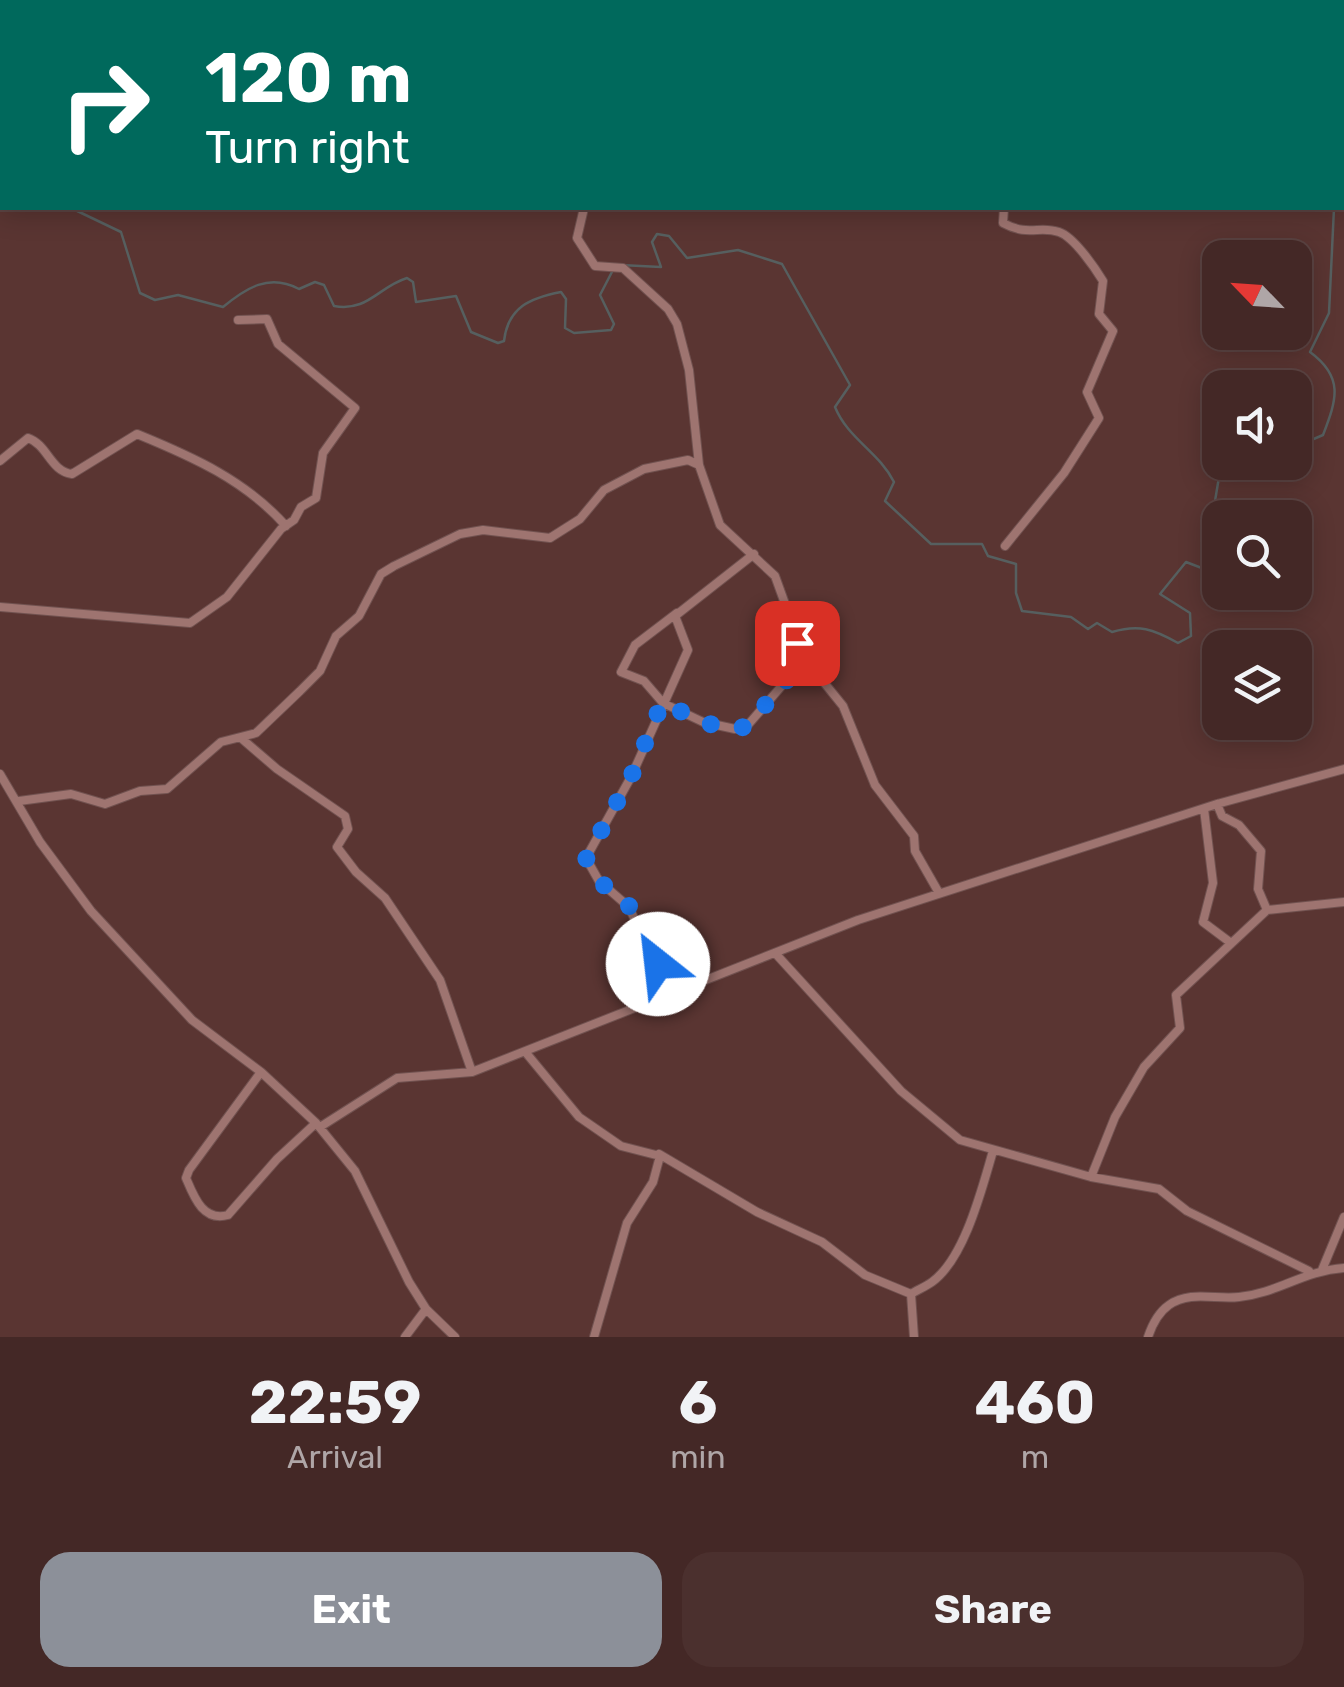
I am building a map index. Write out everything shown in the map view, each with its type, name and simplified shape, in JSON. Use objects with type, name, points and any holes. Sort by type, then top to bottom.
[{"type":"street","points":[[584,210],[578,238],[596,266],[612,271],[623,268],[668,308],[677,324],[689,370],[699,466],[720,525],[775,576],[805,659],[843,706],[876,785],[914,836],[915,851],[939,893]]},
{"type":"street","points":[[1004,210],[1003,223],[1017,230],[1056,230],[1070,240],[1102,281],[1099,314],[1113,331],[1087,392],[1099,418],[1064,473],[1005,546]]},
{"type":"street","points":[[0,607],[190,623],[226,597],[301,507],[316,498],[323,453],[355,408],[278,344],[272,322],[238,320]]},
{"type":"street","points":[[0,462],[28,438],[42,447],[58,469],[72,474],[138,434],[190,456],[245,487],[286,526]]},
{"type":"street","points":[[18,801],[71,794],[104,804],[140,791],[167,789],[221,742],[256,732],[320,670],[336,636],[358,616],[382,574],[394,566],[460,534],[484,530],[550,538],[580,519],[600,493],[644,469],[688,460],[699,466]]},
{"type":"street","points":[[754,554],[635,645],[621,672],[644,680],[662,703],[703,722],[742,728],[805,659]]},
{"type":"street","points":[[668,993],[629,906],[599,881],[586,858],[631,777],[688,650],[674,619],[677,613]]},
{"type":"street","points":[[242,738],[277,770],[345,816],[348,829],[337,847],[384,898],[440,980],[472,1072]]},
{"type":"street","points":[[261,1072],[186,1178],[206,1212],[218,1218],[228,1215],[277,1159],[318,1125],[397,1078],[472,1072],[526,1054],[668,993],[939,893],[1217,804],[1344,769]]},
{"type":"street","points":[[0,774],[40,842],[91,911],[192,1020],[261,1072],[318,1125],[366,1187],[396,1257],[426,1309],[456,1337]]},
{"type":"street","points":[[1217,804],[1222,816],[1239,825],[1261,851],[1258,889],[1267,910]]},
{"type":"street","points":[[1204,809],[1213,883],[1203,922],[1232,943]]},
{"type":"street","points":[[1091,1177],[1115,1116],[1144,1067],[1180,1028],[1176,995],[1267,910],[1344,902]]},
{"type":"street","points":[[774,954],[901,1091],[952,1135],[994,1151],[1091,1177],[1159,1189],[1187,1211],[1309,1271]]},
{"type":"street","points":[[526,1054],[578,1117],[621,1146],[658,1154],[758,1212],[822,1242],[866,1275],[911,1294]]},
{"type":"street","points":[[911,1294],[933,1282],[948,1262],[977,1204],[994,1151]]},
{"type":"street","points":[[594,1337],[622,1236],[630,1214],[654,1182],[658,1154]]},
{"type":"street","points":[[1322,1270],[1344,1217]]},
{"type":"street","points":[[1148,1337],[1159,1316],[1173,1302],[1270,1291],[1309,1271],[1344,1268]]},
{"type":"street","points":[[911,1294],[914,1337]]},
{"type":"street","points":[[405,1337],[426,1309]]},
{"type":"waterway","points":[[75,210],[121,232],[140,293],[155,300],[178,295],[223,307],[258,285],[278,282],[299,289],[315,282],[324,285],[334,306],[346,307],[364,302],[407,278],[413,282],[416,302],[456,296],[471,332],[498,343],[504,341],[510,320],[522,306],[561,292],[566,299],[565,328],[574,333],[611,330],[614,324],[600,295],[614,268]]},
{"type":"waterway","points":[[1312,440],[1323,435],[1334,400],[1333,380],[1310,352],[1329,313],[1334,210]]},
{"type":"waterway","points":[[620,265],[661,267],[652,242],[657,234],[669,236],[687,258],[738,250],[782,264],[850,385],[835,407],[894,482],[885,501],[931,544],[982,544],[988,556],[1016,564],[1016,593],[1022,611],[1071,617],[1088,629],[1097,623],[1112,632],[1146,629],[1178,643],[1191,636],[1190,613],[1160,594],[1186,562],[1202,568]]},
{"type":"waterway","points":[[1215,500],[1218,480]]},
{"type":"route","points":[[658,964],[641,937],[629,906],[599,881],[587,866],[586,858],[631,777],[662,703],[703,722],[735,729],[747,726],[805,659],[797,643]]}]
